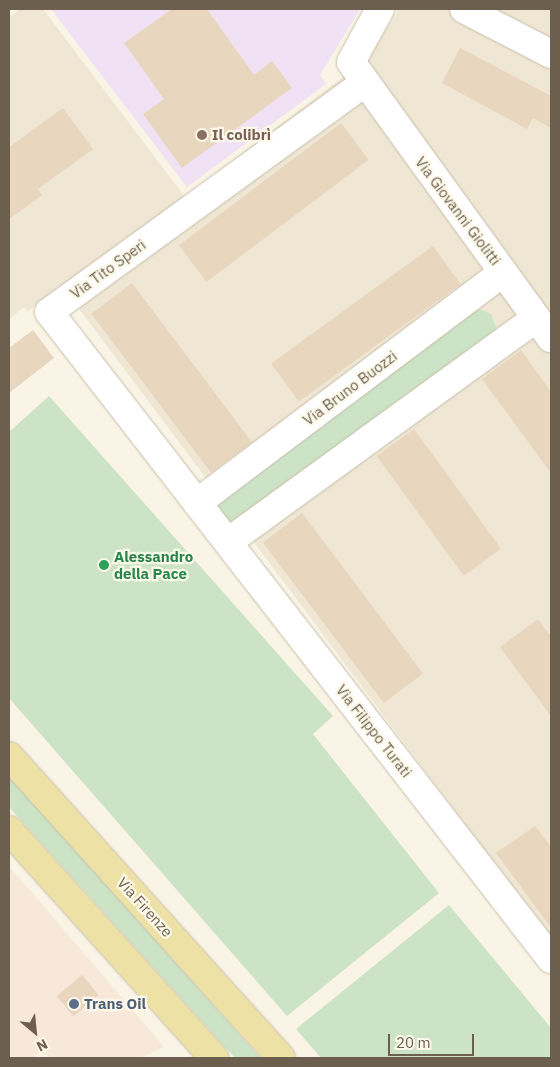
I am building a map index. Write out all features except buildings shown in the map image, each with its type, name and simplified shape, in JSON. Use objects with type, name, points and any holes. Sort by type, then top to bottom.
[{"type":"main road","name":"Via Firenze","points":[[9,756],[281,1058]]},
{"type":"main road","points":[[9,830],[214,1058]]},
{"type":"street","name":"Via Giovanni Giolitti","points":[[380,9],[351,62],[363,84],[544,328]]},
{"type":"street","points":[[464,9],[551,54]]},
{"type":"street","name":"Via Tito Speri","points":[[197,503],[49,312],[363,84]]},
{"type":"street","name":"Via Bruno Buozzi","points":[[197,503],[503,272]]},
{"type":"street","points":[[228,542],[544,328]]},
{"type":"street","name":"Via Filippo Turati","points":[[197,503],[551,959]]},
{"type":"shaded area","points":[[20,9],[43,9],[185,197],[368,58],[399,9],[551,9],[551,939],[62,286],[28,311],[24,307],[9,319],[9,17]]},
{"type":"shaded area","name":"Il colibrì","points":[[51,9],[357,9],[359,11],[320,75],[326,84],[187,187]]},
{"type":"shaded area","points":[[9,866],[164,1047],[140,1058],[52,1058],[40,1052],[32,1058],[9,1058]]},
{"type":"green space","points":[[466,304],[491,314],[497,330],[279,498],[217,530],[201,497],[316,426],[322,429],[330,418]]},
{"type":"green space","name":"Alessandro della Pace","points":[[49,396],[333,716],[313,734],[439,893],[287,1016],[9,698],[9,432]]},
{"type":"green space","points":[[9,775],[260,1058],[235,1058],[9,807]]},
{"type":"green space","points":[[449,905],[551,1028],[551,1058],[321,1058],[296,1029]]},
{"type":"place","name":"Il colibrì","points":[[202,135]]},
{"type":"place","name":"Alessandro della Pace","points":[[104,565]]},
{"type":"place","name":"Trans Oil","points":[[74,1004]]}]
